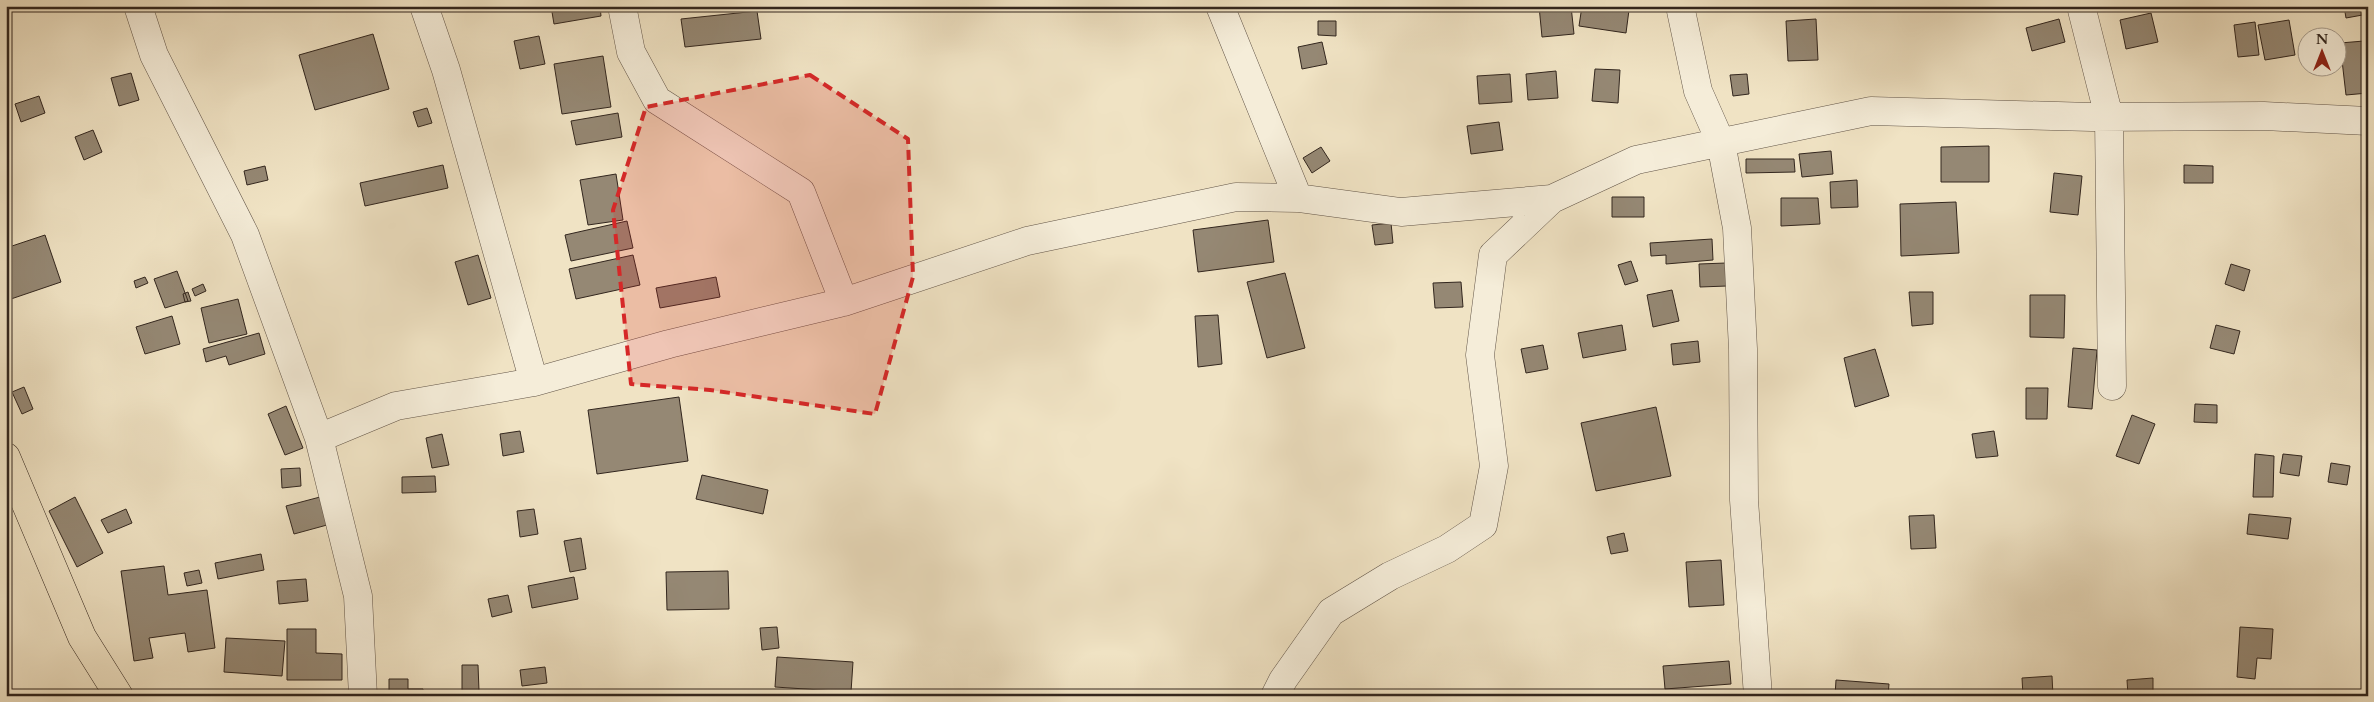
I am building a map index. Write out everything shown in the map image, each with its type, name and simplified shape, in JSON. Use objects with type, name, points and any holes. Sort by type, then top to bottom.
[{"type":"main road","points":[[6,457],[82,637],[119,696]]},
{"type":"street","points":[[138,6],[154,55],[245,235],[319,438],[358,596],[363,696]]},
{"type":"street","points":[[424,6],[446,70],[534,382]]},
{"type":"street","points":[[622,6],[631,52],[657,100],[800,192],[844,302]]},
{"type":"street","points":[[1220,6],[1298,198]]},
{"type":"street","points":[[1680,6],[1698,91],[1721,143],[1738,228],[1743,349],[1744,500],[1758,696]]},
{"type":"street","points":[[2080,6],[2109,117],[2112,386]]},
{"type":"street","points":[[1275,696],[1283,680],[1331,612],[1390,576],[1447,550],[1483,525],[1494,466],[1480,356],[1493,255],[1552,199],[1636,160],[1871,111],[2109,117],[2264,116],[2368,121]]},
{"type":"street","points":[[319,438],[396,406],[534,382],[669,344],[844,302],[1028,241],[1236,197],[1298,198],[1400,212],[1552,199]]},
{"type":"highlighted area","points":[[810,75],[908,139],[913,277],[875,414],[710,390],[631,384],[613,210],[646,107]]},
{"type":"building","points":[[551,6],[600,6],[601,16],[554,24]]},
{"type":"building","points":[[1539,6],[1571,6],[1574,34],[1542,37]]},
{"type":"building","points":[[1582,6],[1606,6],[1629,10],[1626,33],[1579,26]]},
{"type":"building","points":[[2344,6],[2368,6],[2368,14],[2346,18]]},
{"type":"building","points":[[757,11],[761,39],[685,47],[681,19]]},
{"type":"building","points":[[2151,13],[2158,42],[2126,49],[2120,20]]},
{"type":"building","points":[[1816,19],[1818,60],[1788,61],[1786,21]]},
{"type":"building","points":[[2059,19],[2065,42],[2032,51],[2026,28]]},
{"type":"building","points":[[2289,20],[2295,55],[2265,60],[2258,25]]},
{"type":"building","points":[[1318,21],[1336,21],[1336,36],[1318,35]]},
{"type":"building","points":[[2255,22],[2259,55],[2238,57],[2234,25]]},
{"type":"building","points":[[373,34],[389,89],[315,110],[299,55]]},
{"type":"building","points":[[539,36],[545,64],[520,69],[514,41]]},
{"type":"building","points":[[2364,41],[2368,93],[2346,95],[2344,78],[2346,78],[2346,42]]},
{"type":"building","points":[[1322,42],[1327,64],[1302,69],[1298,47]]},
{"type":"building","points":[[603,56],[611,107],[562,114],[554,64]]},
{"type":"building","points":[[1595,69],[1620,70],[1618,103],[1592,101]]},
{"type":"building","points":[[1556,71],[1558,98],[1528,100],[1526,74]]},
{"type":"building","points":[[131,73],[139,100],[119,106],[111,78]]},
{"type":"building","points":[[1510,74],[1512,102],[1479,104],[1477,76]]},
{"type":"building","points":[[1747,74],[1749,94],[1733,96],[1730,75]]},
{"type":"building","points":[[39,96],[45,113],[21,122],[15,104]]},
{"type":"building","points":[[427,108],[432,123],[418,127],[413,112]]},
{"type":"building","points":[[618,113],[622,137],[576,145],[571,121]]},
{"type":"building","points":[[1499,122],[1503,150],[1471,154],[1467,126]]},
{"type":"building","points":[[93,130],[102,152],[84,160],[75,137]]},
{"type":"building","points":[[1989,146],[1989,182],[1941,182],[1941,147]]},
{"type":"building","points":[[1321,147],[1330,161],[1312,173],[1303,158]]},
{"type":"building","points":[[1831,151],[1833,174],[1802,177],[1799,154]]},
{"type":"building","points":[[1746,159],[1794,159],[1795,172],[1746,173]]},
{"type":"building","points":[[443,165],[448,188],[365,206],[360,183]]},
{"type":"building","points":[[2184,165],[2213,166],[2213,183],[2184,183]]},
{"type":"building","points":[[265,166],[268,180],[247,185],[244,171]]},
{"type":"building","points":[[2054,173],[2082,176],[2078,215],[2050,212]]},
{"type":"building","points":[[616,174],[623,220],[588,225],[580,180]]},
{"type":"building","points":[[1857,180],[1858,207],[1831,208],[1830,182]]},
{"type":"building","points":[[1612,197],[1644,197],[1644,217],[1612,217]]},
{"type":"building","points":[[1781,198],[1818,198],[1820,224],[1781,226]]},
{"type":"building","points":[[1956,202],[1959,253],[1901,256],[1900,204]]},
{"type":"building","points":[[1268,220],[1274,262],[1198,272],[1193,230]]},
{"type":"building","points":[[627,221],[633,248],[571,261],[565,235]]},
{"type":"building","points":[[1391,223],[1393,243],[1375,245],[1372,225]]},
{"type":"building","points":[[45,235],[61,282],[8,300],[6,248]]},
{"type":"building","points":[[1712,239],[1713,260],[1666,264],[1666,255],[1651,256],[1650,243]]},
{"type":"building","points":[[478,255],[491,298],[468,305],[455,262]]},
{"type":"building","points":[[633,255],[640,285],[576,299],[569,269]]},
{"type":"building","points":[[1631,261],[1638,281],[1625,285],[1618,265]]},
{"type":"building","points":[[1726,263],[1727,286],[1700,287],[1699,264]]},
{"type":"building","points":[[2231,264],[2250,270],[2244,291],[2225,284]]},
{"type":"building","points":[[177,271],[188,301],[165,308],[154,279]]},
{"type":"building","points":[[1285,273],[1305,348],[1267,358],[1247,282]]},
{"type":"building","points":[[145,277],[148,283],[136,288],[134,281]]},
{"type":"building","points":[[716,277],[720,297],[660,308],[656,288]]},
{"type":"building","points":[[1461,282],[1463,307],[1435,308],[1433,283]]},
{"type":"building","points":[[203,284],[206,291],[195,296],[192,289]]},
{"type":"building","points":[[1672,290],[1679,321],[1653,327],[1647,295]]},
{"type":"building","points":[[188,292],[191,301],[185,302],[183,294]]},
{"type":"building","points":[[1909,292],[1933,292],[1933,324],[1912,326]]},
{"type":"building","points":[[2030,295],[2065,295],[2064,338],[2030,337]]},
{"type":"building","points":[[238,299],[247,334],[209,343],[201,308]]},
{"type":"building","points":[[1218,315],[1222,364],[1198,367],[1195,316]]},
{"type":"building","points":[[172,316],[180,344],[145,354],[136,327]]},
{"type":"building","points":[[1622,325],[1626,350],[1583,358],[1578,333]]},
{"type":"building","points":[[2216,325],[2240,331],[2234,354],[2210,348]]},
{"type":"building","points":[[259,333],[265,354],[229,365],[226,356],[206,362],[203,349]]},
{"type":"building","points":[[1698,341],[1700,362],[1673,365],[1671,344]]},
{"type":"building","points":[[1543,345],[1548,369],[1526,373],[1521,349]]},
{"type":"building","points":[[2073,348],[2097,350],[2092,409],[2068,407]]},
{"type":"building","points":[[1875,349],[1889,396],[1855,407],[1844,358]]},
{"type":"building","points":[[24,387],[33,409],[22,414],[12,392]]},
{"type":"building","points":[[2026,388],[2048,388],[2047,419],[2026,419]]},
{"type":"building","points":[[679,397],[688,461],[597,474],[588,410]]},
{"type":"building","points":[[2195,404],[2217,405],[2217,423],[2194,422]]},
{"type":"building","points":[[286,406],[303,448],[285,455],[268,414]]},
{"type":"building","points":[[1656,407],[1671,476],[1596,491],[1581,423]]},
{"type":"building","points":[[2132,415],[2155,424],[2139,464],[2116,456]]},
{"type":"building","points":[[520,431],[524,452],[503,456],[500,434]]},
{"type":"building","points":[[1994,431],[1998,456],[1976,458],[1972,434]]},
{"type":"building","points":[[442,434],[449,465],[432,468],[426,438]]},
{"type":"building","points":[[2255,454],[2274,456],[2273,497],[2253,497]]},
{"type":"building","points":[[2283,454],[2302,456],[2299,476],[2280,473]]},
{"type":"building","points":[[2331,463],[2350,466],[2347,485],[2328,482]]},
{"type":"building","points":[[300,468],[301,486],[282,488],[281,469]]},
{"type":"building","points":[[702,475],[768,490],[763,514],[696,499]]},
{"type":"building","points":[[435,476],[436,492],[402,493],[402,477]]},
{"type":"building","points":[[75,497],[103,553],[77,567],[49,511]]},
{"type":"building","points":[[320,497],[327,525],[294,534],[286,506]]},
{"type":"building","points":[[126,509],[132,523],[108,533],[101,520]]},
{"type":"building","points":[[534,509],[538,534],[520,537],[517,511]]},
{"type":"building","points":[[2249,514],[2291,518],[2288,539],[2247,534]]},
{"type":"building","points":[[1934,515],[1936,548],[1911,549],[1909,516]]},
{"type":"building","points":[[1624,533],[1628,551],[1611,554],[1607,537]]},
{"type":"building","points":[[581,538],[586,569],[570,572],[564,541]]},
{"type":"building","points":[[261,554],[264,570],[218,579],[215,563]]},
{"type":"building","points":[[1721,560],[1724,605],[1689,607],[1686,562]]},
{"type":"building","points":[[164,566],[168,595],[207,590],[215,648],[188,652],[185,633],[149,638],[153,658],[134,661],[121,571]]},
{"type":"building","points":[[199,570],[202,583],[187,586],[184,573]]},
{"type":"building","points":[[728,571],[729,609],[667,610],[666,572]]},
{"type":"building","points":[[574,577],[578,599],[532,608],[528,586]]},
{"type":"building","points":[[306,579],[308,601],[279,604],[277,581]]},
{"type":"building","points":[[508,595],[512,612],[492,617],[488,599]]},
{"type":"building","points":[[777,627],[779,648],[762,650],[760,628]]},
{"type":"building","points":[[2240,627],[2273,629],[2271,659],[2257,658],[2255,679],[2237,677]]},
{"type":"building","points":[[287,629],[316,629],[316,653],[342,654],[342,680],[287,680]]},
{"type":"building","points":[[226,638],[285,641],[282,676],[224,672]]},
{"type":"building","points":[[777,657],[853,662],[851,692],[775,687]]},
{"type":"building","points":[[1729,661],[1731,684],[1665,689],[1663,666]]},
{"type":"building","points":[[462,665],[478,665],[479,691],[462,691]]},
{"type":"building","points":[[545,667],[547,683],[522,686],[520,670]]},
{"type":"building","points":[[2052,676],[2053,696],[2023,696],[2022,678]]},
{"type":"building","points":[[2153,678],[2153,696],[2128,696],[2127,680]]},
{"type":"building","points":[[389,679],[408,679],[408,689],[423,689],[423,696],[389,696]]},
{"type":"building","points":[[1836,680],[1889,684],[1888,696],[1835,696]]},
{"type":"building","points":[[2363,692],[2363,696],[2330,696],[2330,693]]}]
